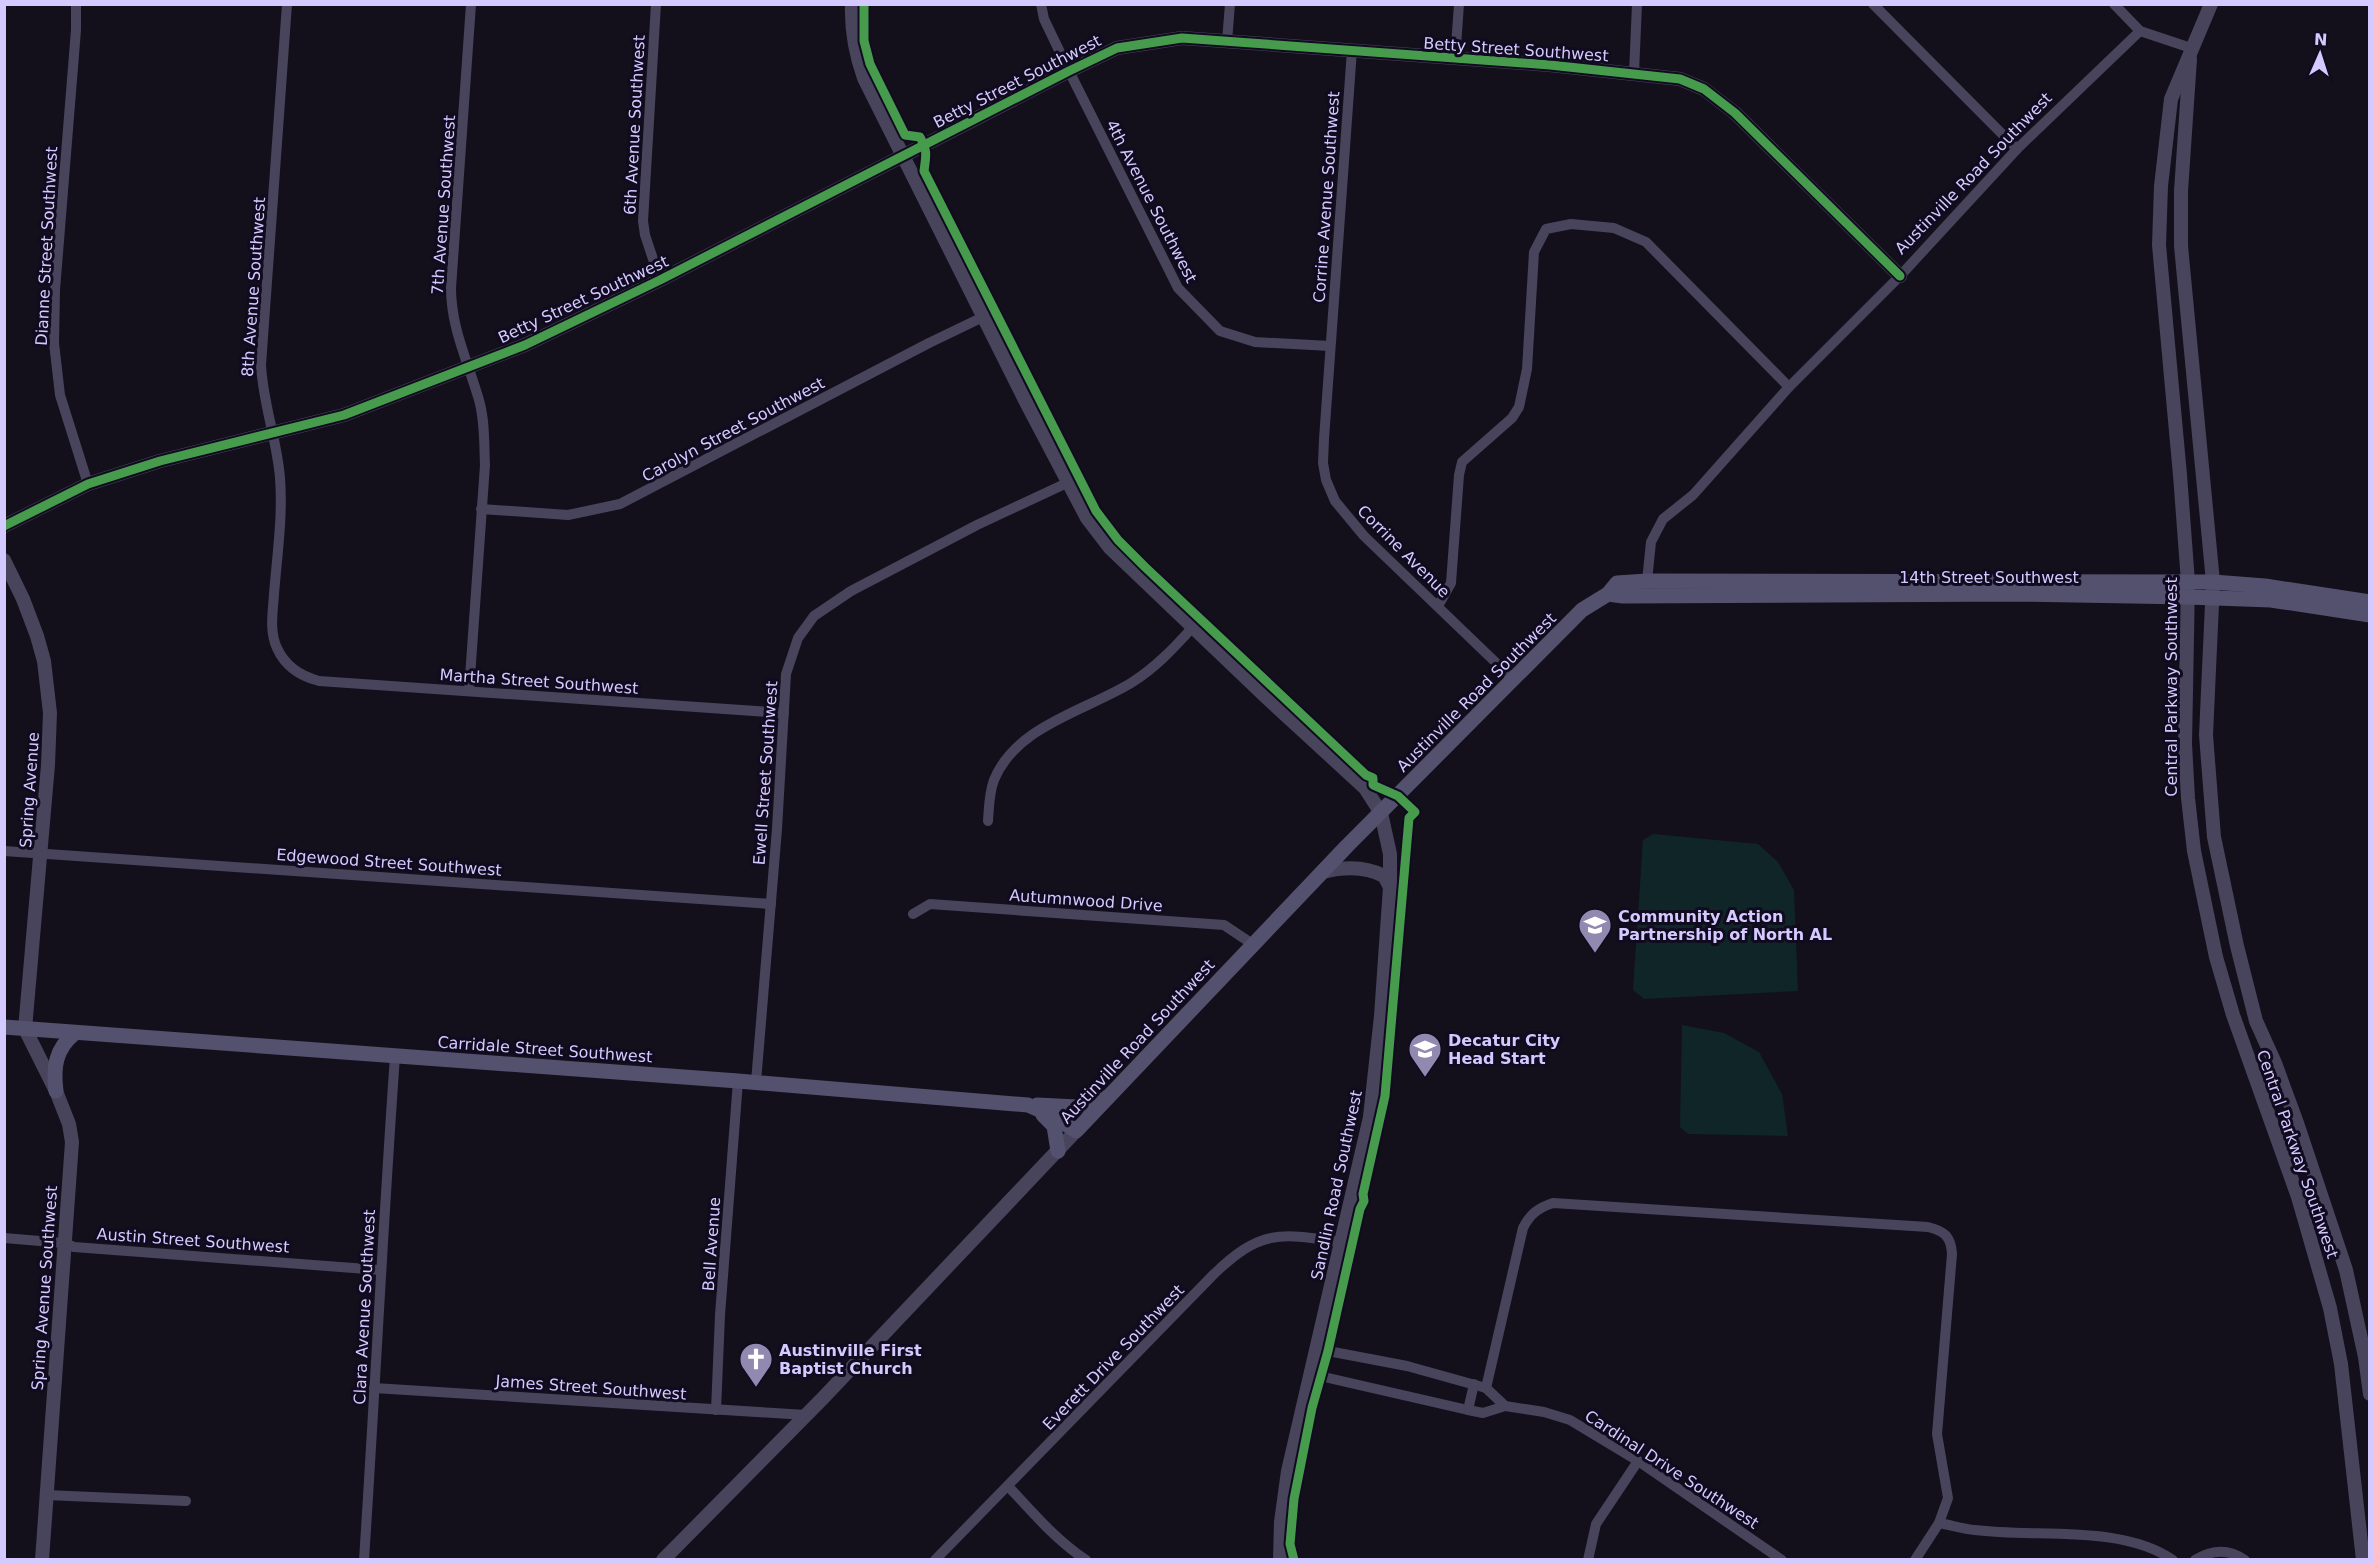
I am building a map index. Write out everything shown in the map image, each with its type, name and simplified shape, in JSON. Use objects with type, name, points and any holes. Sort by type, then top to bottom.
[{"type":"main road","name":"14th Street Southwest","points":[[1647,580],[2188,590],[2265,586],[2370,602]]},
{"type":"main road","name":"Austinville Road Southwest","points":[[1076,1131],[1323,872],[1582,610],[1608,594],[1617,583],[1647,580]]},
{"type":"main road","name":"14th Street Southwest","points":[[1608,594],[1623,596],[2025,594],[2188,590]]},
{"type":"main road","name":"14th Street Southwest","points":[[2213,590],[2370,615]]},
{"type":"main road","name":"Carridale Street Southwest","points":[[4,1028],[756,1082],[1028,1105],[1055,1117],[1076,1131]]},
{"type":"main road","points":[[56,1091],[54,1068],[57,1055],[64,1043],[75,1033]]},
{"type":"main road","points":[[1028,1105],[1077,1107],[1108,1097]]},
{"type":"main road","points":[[1028,1105],[1054,1126],[1058,1152]]},
{"type":"street","name":"Dianne Street Southwest","points":[[76,4],[54,343],[60,395],[88,484]]},
{"type":"street","name":"8th Avenue Southwest","points":[[287,4],[261,365],[262,390],[280,478],[273,636],[277,649],[294,670]]},
{"type":"street","name":"7th Avenue Southwest","points":[[469,691],[484,437],[479,401],[467,369],[453,316],[451,288],[471,4]]},
{"type":"street","name":"6th Avenue Southwest","points":[[656,4],[643,221],[645,235],[660,280]]},
{"type":"street","points":[[852,4],[851,29],[855,54],[864,78],[1026,402],[1087,518],[1110,548],[1192,628],[1365,788],[1381,813]]},
{"type":"street","name":"4th Avenue Southwest","points":[[1041,4],[1044,19],[1069,71],[1178,288],[1220,331],[1256,342],[1330,346]]},
{"type":"street","points":[[1227,41],[1230,4]]},
{"type":"street","points":[[1455,60],[1459,4]]},
{"type":"street","points":[[1634,73],[1637,4]]},
{"type":"street","points":[[1873,4],[2017,149]]},
{"type":"street","points":[[2114,4],[2140,31],[2191,48]]},
{"type":"street","name":"Central Parkway Southwest","points":[[2211,4],[2170,99],[2159,215],[2159,245],[2188,590],[2185,744],[2194,852],[2216,957],[2233,1015],[2298,1197],[2330,1308],[2341,1364],[2363,1560]]},
{"type":"street","name":"Austinville Road Southwest","points":[[1647,580],[1647,562],[1651,542],[1663,519],[1693,495],[1789,387],[1900,276],[2017,149],[2140,31]]},
{"type":"street","name":"Betty Street Southwest","points":[[4,526],[88,484],[160,462],[344,415],[467,369],[545,336],[660,280],[1069,71],[1117,48],[1140,43],[1182,38],[1634,73],[1680,79],[1704,89],[1735,113],[1900,276]]},
{"type":"street","name":"Central Parkway Southwest","points":[[2191,48],[2181,191],[2181,246],[2213,590],[2206,735],[2214,837],[2221,878],[2256,1021],[2282,1083],[2346,1270],[2365,1357],[2370,1394]]},
{"type":"street","name":"Corrine Avenue Southwest","points":[[1330,346],[1352,50]]},
{"type":"street","points":[[1438,606],[1450,583],[1462,462],[1512,418],[1519,407],[1527,369],[1534,252],[1546,229],[1571,224],[1614,228],[1646,242],[1789,387]]},
{"type":"street","name":"Carolyn Street Southwest","points":[[481,509],[568,515],[620,504],[985,316]]},
{"type":"street","name":"Corrine Avenue","points":[[1330,346],[1323,463],[1326,480],[1335,501],[1364,536],[1514,680]]},
{"type":"street","name":"Ewell Street Southwest","points":[[756,1082],[771,904],[786,675],[798,638],[814,616],[850,591],[1016,506],[1069,482]]},
{"type":"street","name":"Spring Avenue","points":[[4,560],[23,599],[37,636],[48,687],[50,713],[49,752],[25,1029]]},
{"type":"street","points":[[988,821],[993,781],[1015,748],[1048,726],[1120,689],[1151,670],[1192,628]]},
{"type":"street","name":"Martha Street Southwest","points":[[294,670],[319,681],[784,713]]},
{"type":"street","name":"Sandlin Road Southwest","points":[[1280,1560],[1281,1522],[1288,1471],[1372,1107],[1390,887],[1390,854],[1381,813]]},
{"type":"street","name":"Edgewood Street Southwest","points":[[4,850],[771,904]]},
{"type":"street","points":[[1323,872],[1346,868],[1368,871],[1383,876],[1390,887]]},
{"type":"street","name":"Autumnwood Drive","points":[[913,914],[930,904],[1224,925],[1254,945]]},
{"type":"street","name":"Spring Avenue Southwest","points":[[25,1029],[56,1091],[69,1124],[72,1142],[42,1560]]},
{"type":"street","name":"Clara Avenue Southwest","points":[[364,1560],[380,1270],[395,1056]]},
{"type":"street","name":"Bell Avenue","points":[[716,1410],[720,1315],[738,1081]]},
{"type":"street","name":"Austinville Road Southwest","points":[[663,1560],[806,1415],[1076,1131]]},
{"type":"street","points":[[1486,1388],[1523,1228],[1529,1216],[1553,1203],[1928,1227],[1942,1230],[1951,1241],[1952,1254],[1937,1434],[1948,1498],[1939,1523],[1915,1560]]},
{"type":"street","name":"Everett Drive Southwest","points":[[935,1560],[1164,1324],[1243,1248],[1254,1242],[1280,1236],[1341,1242]]},
{"type":"street","name":"Austin Street Southwest","points":[[4,1238],[64,1243],[74,1247],[380,1270]]},
{"type":"street","points":[[1316,1351],[1328,1351],[1407,1366],[1474,1384],[1486,1388],[1505,1406]]},
{"type":"street","name":"Cardinal Drive Southwest","points":[[1311,1374],[1483,1413],[1505,1406],[1544,1412],[1570,1420],[1638,1461],[1782,1560]]},
{"type":"street","points":[[1468,1410],[1474,1384]]},
{"type":"street","name":"James Street Southwest","points":[[374,1388],[806,1415]]},
{"type":"street","points":[[1588,1560],[1596,1524],[1638,1461]]},
{"type":"street","points":[[1008,1486],[1052,1532],[1086,1560]]},
{"type":"street","points":[[46,1495],[186,1502]]},
{"type":"street","points":[[1939,1523],[1974,1530],[2121,1538],[2154,1548],[2173,1560]]},
{"type":"street","points":[[2194,1560],[2218,1551],[2231,1552],[2245,1560]]},
{"type":"green space","points":[[1653,834],[1758,844],[1778,862],[1794,890],[1798,991],[1644,999],[1633,990],[1643,840]]},
{"type":"green space","points":[[1682,1025],[1724,1033],[1759,1052],[1782,1094],[1788,1136],[1688,1134],[1680,1127]]},
{"type":"cycle path","points":[[864,4],[864,41],[870,64],[905,135],[920,137],[926,154],[924,171],[1096,511],[1118,540],[1145,567],[1366,775],[1373,778],[1373,785],[1398,796],[1415,812],[1409,818],[1385,1096],[1363,1194],[1364,1201],[1360,1209],[1328,1351],[1312,1408],[1294,1499],[1290,1544],[1294,1560]]},
{"type":"cycle path","points":[[4,526],[88,484],[160,461],[344,415],[525,345],[660,280],[1117,48],[1182,38],[1550,65],[1680,79],[1704,89],[1735,113],[1900,276]]},
{"type":"place","name":"Community Action Partnership of North AL","points":[[1595,954]]},
{"type":"place","name":"Decatur City Head Start","points":[[1425,1078]]},
{"type":"place","name":"Austinville First Baptist Church","points":[[756,1388]]}]
